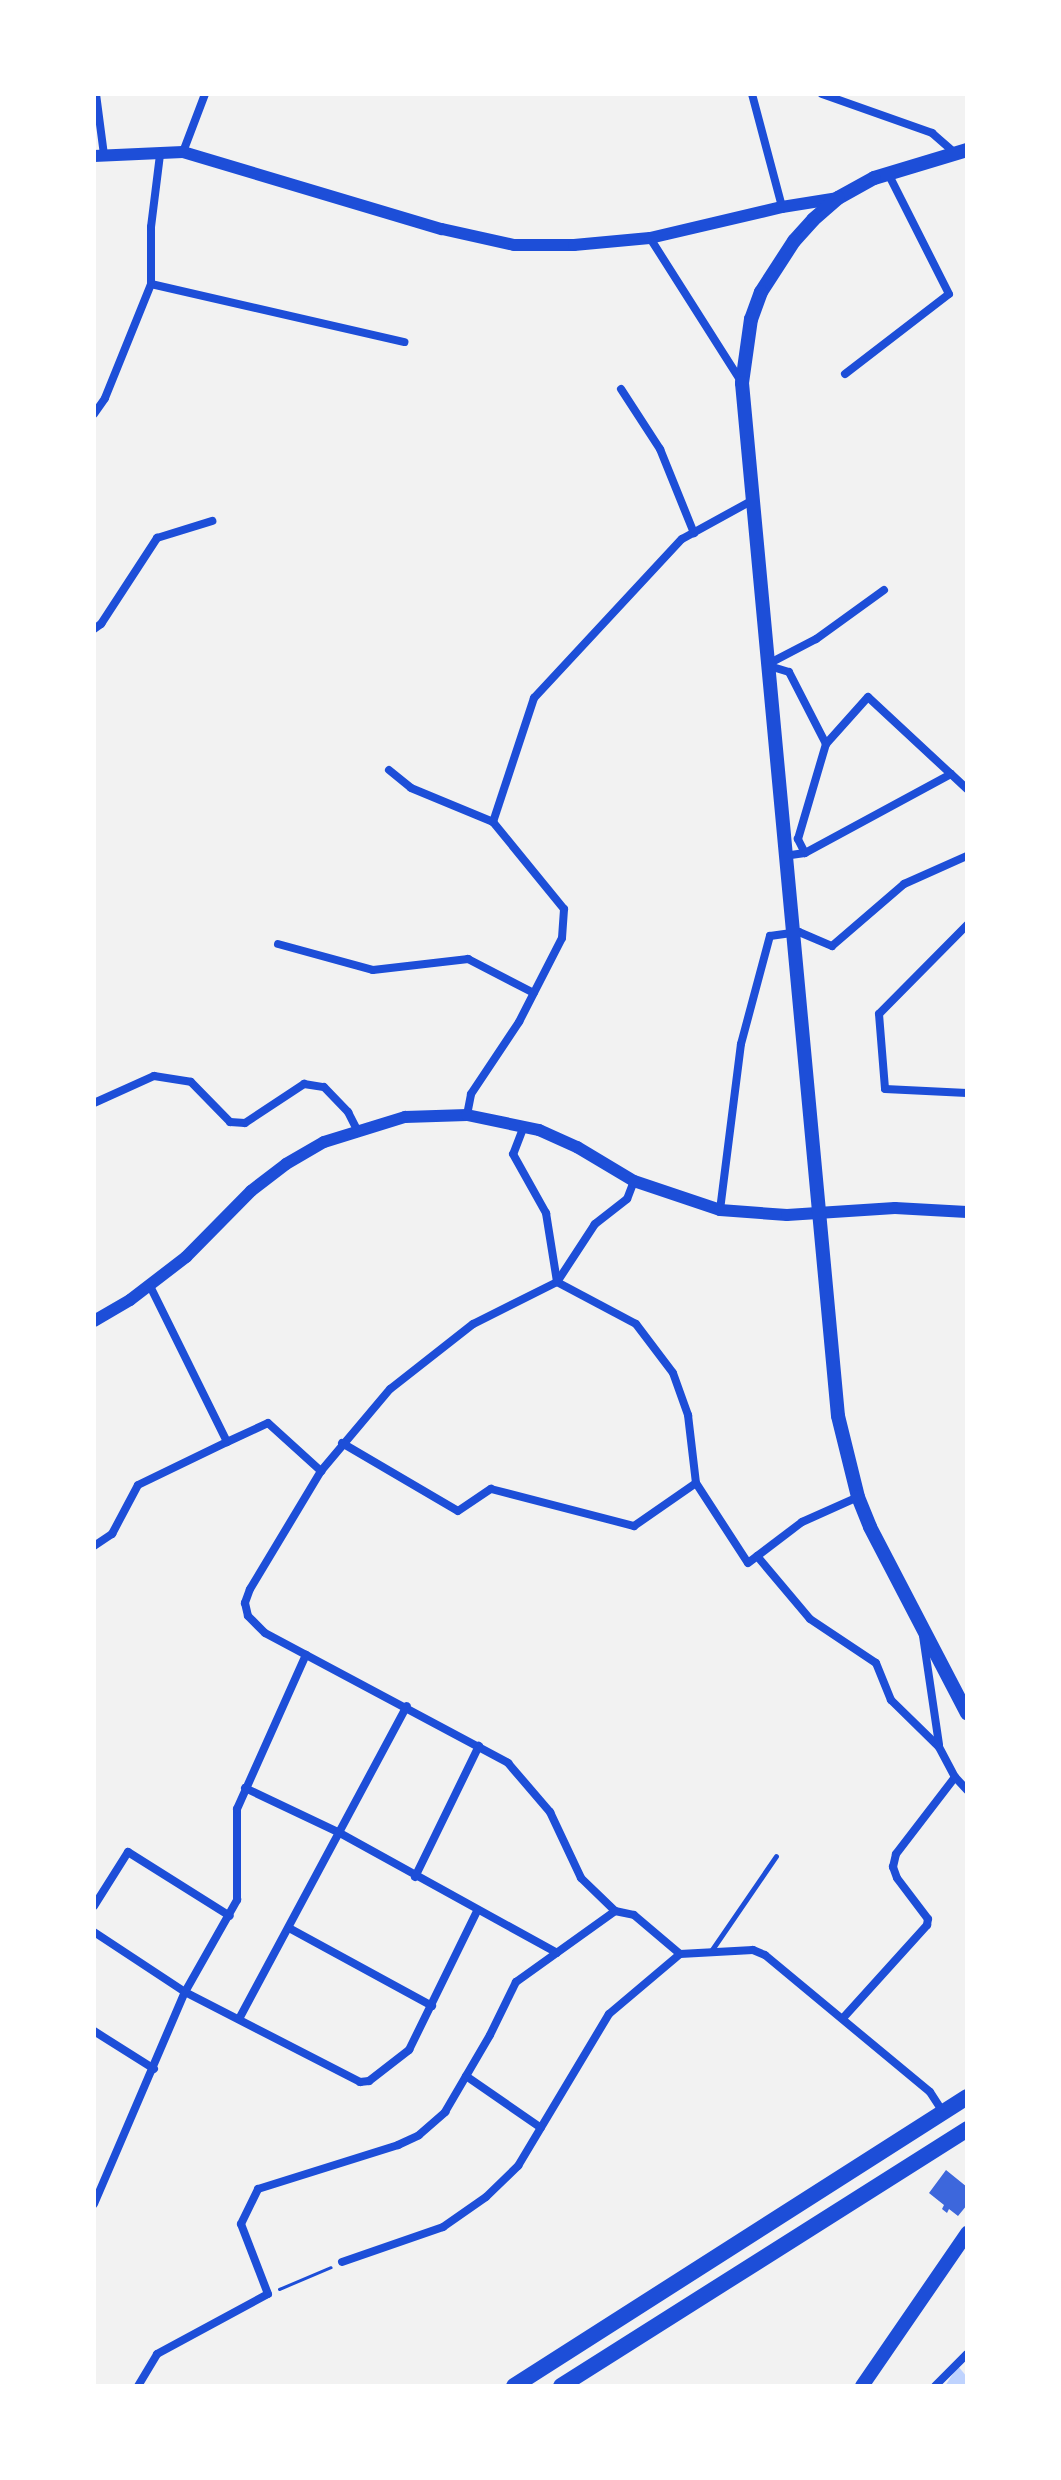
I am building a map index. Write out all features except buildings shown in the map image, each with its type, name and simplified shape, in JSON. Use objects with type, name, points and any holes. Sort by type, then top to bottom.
[{"type":"highway","points":[[514,2386],[967,2097]]},
{"type":"highway","points":[[561,2386],[967,2129]]},
{"type":"main road","points":[[961,152],[888,173],[838,198],[794,241],[761,292],[751,319],[742,383],[838,1416],[858,1497],[880,1550],[966,1710]]},
{"type":"main road","points":[[862,2386],[967,2233]]},
{"type":"street","points":[[96,94],[99,156],[183,152],[442,229],[514,245],[574,245],[650,238],[782,207],[838,198]]},
{"type":"street","points":[[183,152],[205,94]]},
{"type":"street","points":[[752,94],[782,207]]},
{"type":"street","points":[[822,94],[932,133],[961,152]]},
{"type":"street","points":[[94,414],[105,398],[151,284],[151,227],[160,155]]},
{"type":"street","points":[[845,374],[949,294],[888,173]]},
{"type":"street","points":[[650,238],[742,383]]},
{"type":"street","points":[[151,284],[404,342]]},
{"type":"street","points":[[621,389],[660,449],[694,533]]},
{"type":"street","points":[[493,822],[534,698],[682,539],[751,501]]},
{"type":"street","points":[[94,629],[101,624],[157,538],[212,521]]},
{"type":"street","points":[[766,665],[816,639],[884,590]]},
{"type":"street","points":[[766,665],[789,672],[826,744]]},
{"type":"street","points":[[805,853],[798,839],[826,744],[868,697],[967,789]]},
{"type":"street","points":[[389,770],[411,788],[493,822],[564,909],[562,938],[519,1022],[471,1094],[467,1115]]},
{"type":"street","points":[[784,856],[805,853],[951,774]]},
{"type":"street","points":[[720,1210],[741,1044],[764,949],[770,936],[799,932],[832,946],[904,884],[967,856]]},
{"type":"street","points":[[967,925],[879,1014],[885,1089],[967,1093]]},
{"type":"street","points":[[278,944],[373,970],[468,959],[534,993]]},
{"type":"street","points":[[94,1103],[154,1076],[191,1082],[230,1122],[245,1123],[304,1084],[324,1087],[348,1112],[357,1130]]},
{"type":"street","points":[[94,1321],[150,1286],[186,1257],[263,1182],[304,1153],[357,1130],[405,1117],[467,1115],[524,1126],[577,1147],[634,1181],[720,1210],[754,1215],[895,1208],[967,1212]]},
{"type":"street","points":[[524,1126],[513,1154],[546,1213],[557,1282]]},
{"type":"street","points":[[634,1181],[627,1199],[595,1224],[557,1282],[499,1309],[437,1349],[390,1389],[321,1471],[250,1589],[245,1603],[253,1624],[508,1763],[550,1812],[581,1878],[615,1911],[634,1915],[680,1954]]},
{"type":"street","points":[[557,1282],[636,1324],[673,1373],[688,1415],[696,1483],[748,1563],[802,1522],[858,1497]]},
{"type":"street","points":[[150,1286],[227,1442]]},
{"type":"street","points":[[94,1546],[112,1534],[138,1485],[268,1423],[321,1471]]},
{"type":"street","points":[[342,1443],[458,1511],[491,1489],[634,1526],[696,1483]]},
{"type":"street","points":[[757,1556],[810,1619],[876,1663],[891,1700],[939,1747],[955,1777],[967,1790]]},
{"type":"street","points":[[922,1631],[939,1747]]},
{"type":"street","points":[[94,2204],[185,1992],[237,1900],[237,1809],[306,1655]]},
{"type":"street","points":[[239,2019],[407,1706]]},
{"type":"street","points":[[415,1877],[479,1746]]},
{"type":"street","points":[[844,2017],[927,1925],[928,1919],[893,1867],[896,1854],[955,1777]]},
{"type":"street","points":[[245,1788],[338,1832],[557,1953]]},
{"type":"street","points":[[94,1906],[128,1852],[230,1916]]},
{"type":"street","points":[[94,1932],[185,1992],[360,2082],[369,2081],[409,2050],[477,1911]]},
{"type":"street","points":[[138,2386],[157,2354],[268,2294],[241,2224],[258,2189],[398,2145],[419,2135],[445,2112],[516,1982],[615,1911]]},
{"type":"street","points":[[289,1928],[432,2006]]},
{"type":"street","points":[[342,2262],[421,2237],[457,2218],[486,2197],[518,2166],[609,2014],[680,1954],[753,1950],[765,1955],[844,2017],[930,2092],[943,2112]]},
{"type":"street","points":[[94,2031],[154,2069]]},
{"type":"street","points":[[466,2076],[541,2128]]},
{"type":"street","points":[[935,2386],[967,2354]]},
{"type":"lane","points":[[710,1952],[776,1856]]},
{"type":"path","points":[[268,2294],[342,2262]]},
{"type":"water","points":[[958,2366],[967,2377],[967,2386],[945,2386]]}]
